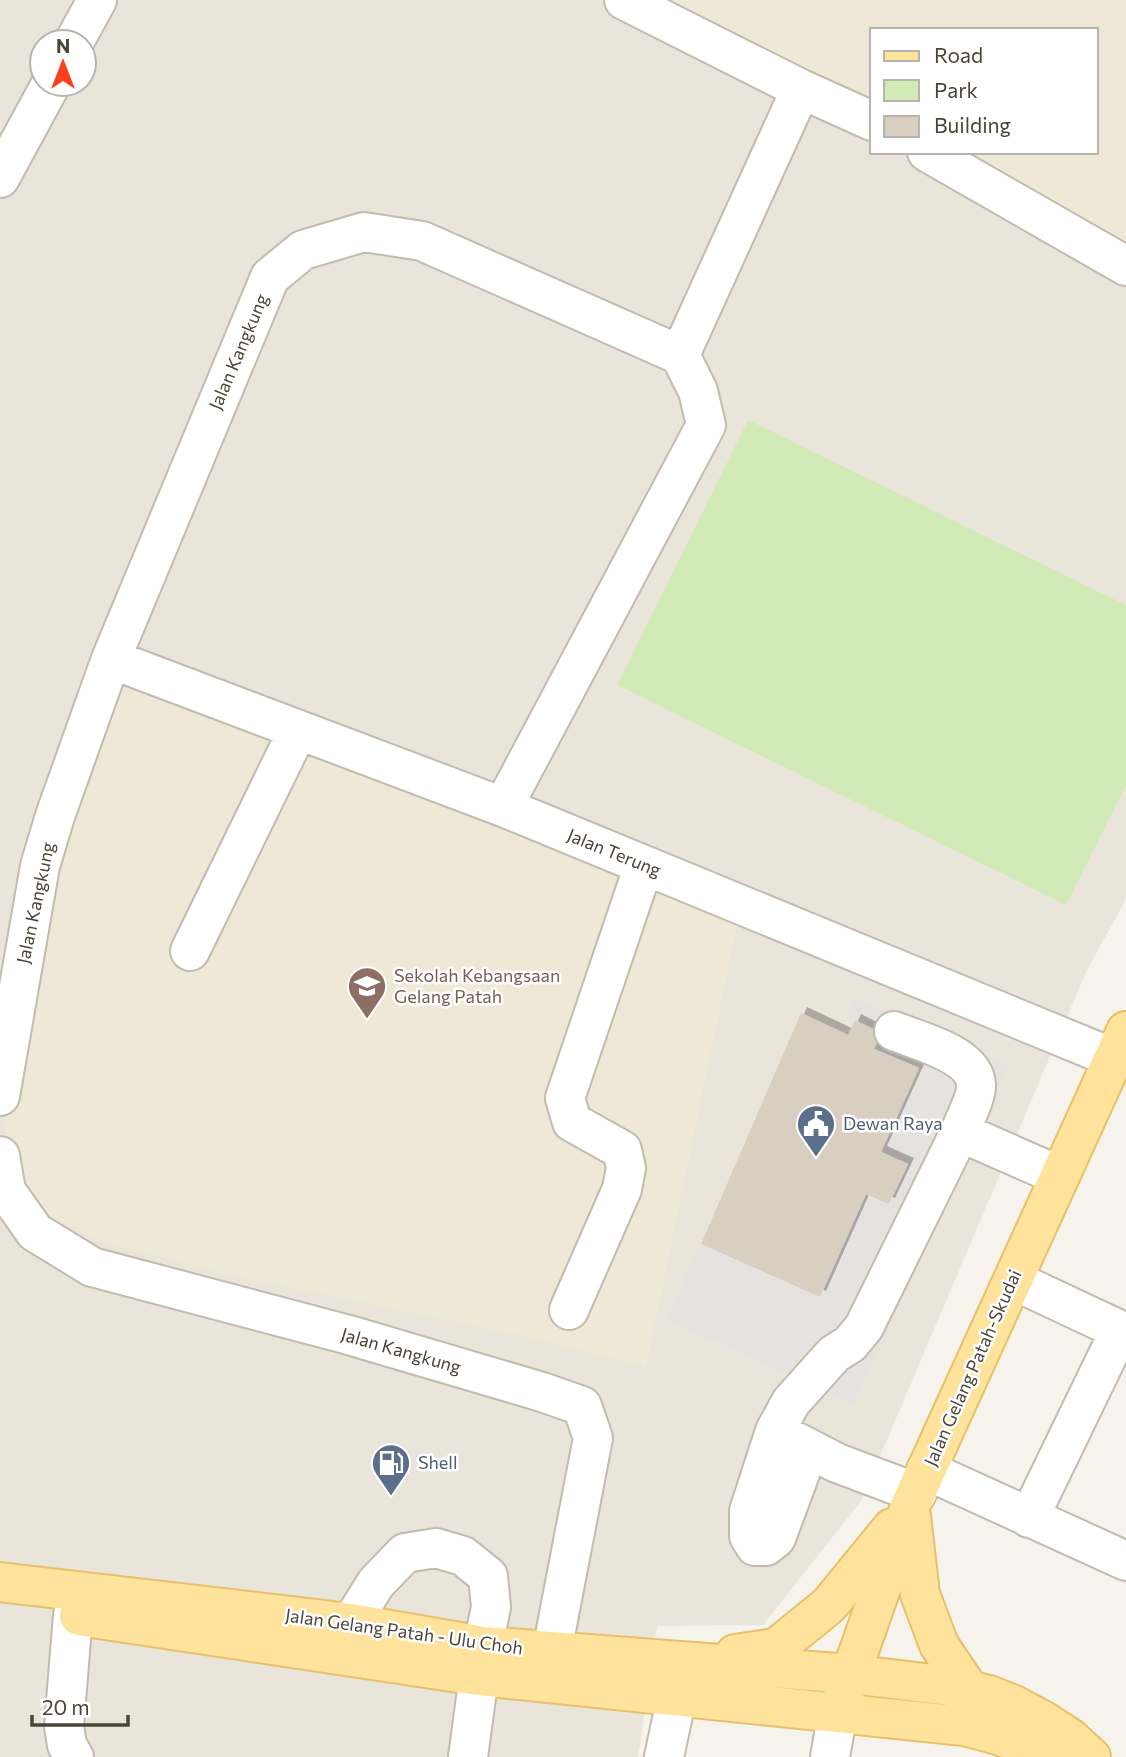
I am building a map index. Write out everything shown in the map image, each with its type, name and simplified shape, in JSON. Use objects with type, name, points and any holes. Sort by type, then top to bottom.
[{"type":"main road","name":"Jalan Gelang Patah-Skudai","points":[[838,1712],[918,1490],[1119,1045]]},
{"type":"main road","points":[[683,1678],[776,1648],[829,1605],[918,1490]]},
{"type":"main road","points":[[918,1490],[920,1594],[939,1644],[970,1691]]},
{"type":"main road","name":"Jalan Gelang Patah - Ulu Choh","points":[[0,1582],[481,1661],[683,1678],[851,1674],[928,1683],[970,1691],[1014,1705],[1070,1738],[1091,1757]]},
{"type":"main road","name":"Jalan Gelang Patah - Ulu Choh","points":[[0,1608],[341,1638]]},
{"type":"main road","name":"Jalan Gelang Patah - Ulu Choh","points":[[683,1678],[838,1712],[964,1726],[1003,1736],[1033,1749],[1043,1757]]},
{"type":"street","points":[[82,28],[97,0]]},
{"type":"street","points":[[624,0],[801,89],[870,120]]},
{"type":"street","points":[[503,807],[706,425],[698,391],[680,355],[801,89]]},
{"type":"street","points":[[0,178],[43,98]]},
{"type":"street","points":[[930,154],[1126,266]]},
{"type":"street","name":"Jalan Kangkung","points":[[0,1096],[40,866],[110,659],[270,277],[303,250],[364,232],[422,241],[680,355]]},
{"type":"street","name":"Jalan Terung","points":[[110,659],[503,807],[644,865],[1119,1045]]},
{"type":"street","points":[[190,951],[298,730]]},
{"type":"street","points":[[569,1310],[622,1189],[626,1168],[622,1150],[572,1122],[565,1098],[644,865]]},
{"type":"street","points":[[809,1449],[776,1538],[766,1546],[755,1546],[749,1536],[749,1511],[775,1431],[791,1402],[834,1353],[850,1345],[864,1327],[960,1132],[977,1087],[972,1069],[958,1057],[894,1031]]},
{"type":"street","points":[[960,1132],[1060,1176]]},
{"type":"street","name":"Jalan Kangkung","points":[[0,1156],[6,1192],[35,1232],[92,1267],[362,1339],[582,1406],[593,1438],[550,1667]]},
{"type":"street","points":[[1013,1280],[1123,1331],[1029,1518]]},
{"type":"street","points":[[775,1431],[837,1463],[918,1490],[1029,1518],[1126,1561]]},
{"type":"street","points":[[341,1638],[376,1583],[405,1553],[436,1548],[463,1556],[488,1576],[491,1607],[468,1757]]},
{"type":"street","points":[[74,1615],[64,1726],[66,1745],[74,1757]]},
{"type":"street","points":[[664,1757],[683,1678]]},
{"type":"street","points":[[830,1757],[838,1712]]},
{"type":"shaded area","points":[[0,0],[1126,0],[1126,899],[1086,972],[861,1501],[763,1625],[657,1626],[638,1757],[0,1757]]},
{"type":"shaded area","points":[[666,0],[1126,0],[1126,259],[926,154],[1098,154],[1098,28],[870,28],[870,125]]},
{"type":"shaded area","name":"Sekolah Kebangsaan Gelang Patah","points":[[115,675],[738,920],[646,1367],[500,1331],[230,1275],[96,1240],[38,1212],[8,1167],[3,1097],[31,943]]},
{"type":"shaded area","points":[[856,999],[1008,1066],[854,1404],[666,1319],[701,1244],[819,1297],[866,1194],[890,1203],[907,1164],[881,1152],[919,1069],[874,1049],[881,1033],[847,1017]]},
{"type":"green space","points":[[748,420],[1126,605],[1126,785],[1066,905],[617,685]]},
{"type":"building","name":"Dewan Raya","points":[[801,1013],[848,1035],[855,1020],[881,1033],[874,1049],[919,1068],[881,1152],[908,1164],[889,1204],[866,1194],[820,1297],[701,1244]]},
{"type":"place","name":"Sekolah Kebangsaan Gelang Patah","points":[[367,1020]]},
{"type":"place","name":"Dewan Raya","points":[[816,1158]]},
{"type":"place","name":"Shell","points":[[391,1497]]}]
